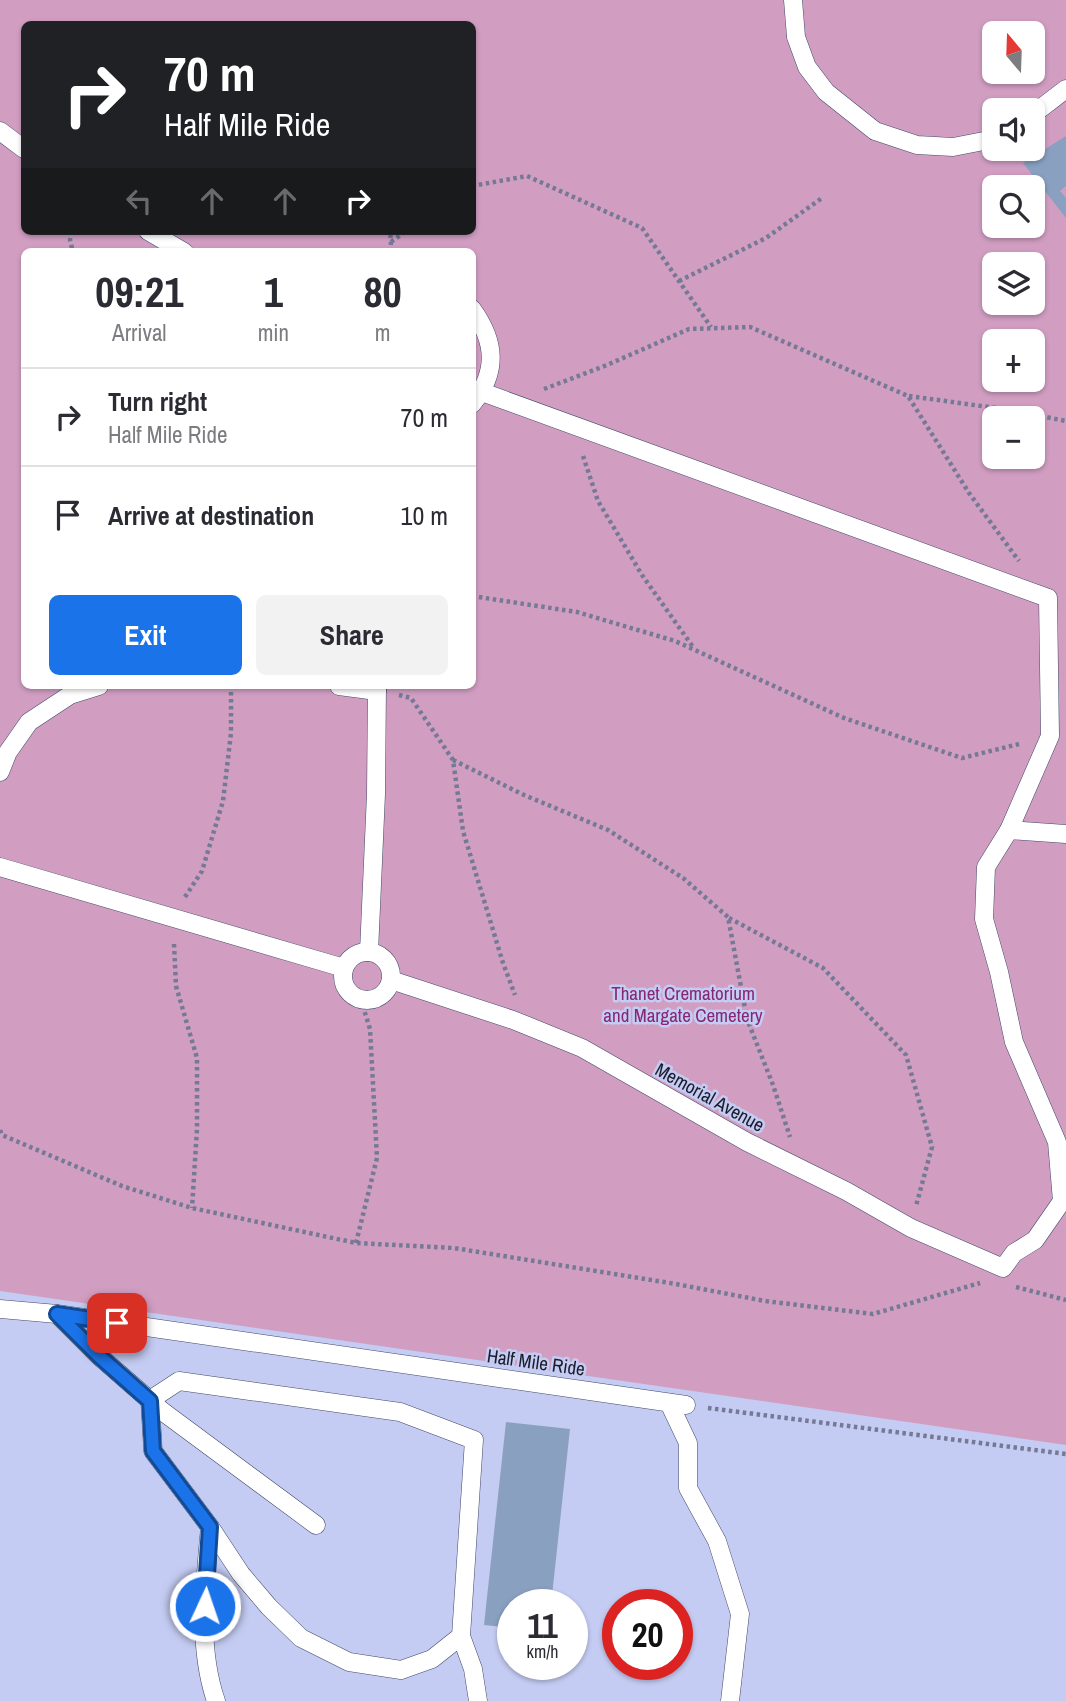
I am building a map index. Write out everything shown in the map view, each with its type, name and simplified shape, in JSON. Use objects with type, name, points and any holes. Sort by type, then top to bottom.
[{"type":"lane","points":[[793,0],[796,37],[807,67],[826,92],[875,131],[917,145],[953,147],[982,142]]},
{"type":"lane","points":[[1045,105],[1066,89]]},
{"type":"lane","points":[[0,131],[21,147]]},
{"type":"lane","points":[[155,235],[177,248]]},
{"type":"lane","points":[[476,314],[484,325],[491,347],[490,370],[477,398],[511,402],[1048,598],[1050,736],[1009,831],[986,867],[984,919],[1014,1042],[1057,1142],[1062,1201],[1035,1240],[1014,1254],[1003,1268]]},
{"type":"lane","points":[[0,772],[8,752],[29,722],[70,695],[89,689]]},
{"type":"lane","points":[[369,952],[376,794],[377,689]]},
{"type":"lane","points":[[1009,831],[1066,834]]},
{"type":"lane","points":[[0,867],[344,968]]},
{"type":"lane","points":[[369,952],[377,954],[388,965],[391,981],[383,994],[360,1000],[348,991],[344,984],[344,968],[353,956],[369,952]]},
{"type":"lane","name":"Memorial Avenue","points":[[391,981],[526,1025],[582,1048],[736,1136],[846,1191],[911,1228],[1003,1268]]},
{"type":"lane","name":"Half Mile Ride","points":[[0,1309],[57,1314],[677,1404]]},
{"type":"lane","points":[[57,1314],[99,1356],[162,1411],[316,1525]]},
{"type":"lane","points":[[150,1401],[179,1381],[400,1412],[474,1440],[461,1636],[473,1669],[478,1701]]},
{"type":"lane","points":[[150,1401],[153,1451],[210,1527],[241,1574],[269,1607],[301,1638],[349,1662],[401,1670],[432,1659],[461,1636]]},
{"type":"lane","points":[[677,1404],[688,1443],[688,1488],[716,1541],[740,1614],[730,1701]]},
{"type":"lane","points":[[210,1527],[204,1627],[211,1685],[216,1701]]},
{"type":"path","points":[[476,186],[527,176],[642,228],[712,328]]},
{"type":"path","points":[[679,281],[765,238],[822,198]]},
{"type":"path","points":[[390,235],[390,248]]},
{"type":"path","points":[[391,242],[401,235]]},
{"type":"path","points":[[511,402],[607,365],[689,329],[750,327],[908,396],[1010,410],[1066,421]]},
{"type":"path","points":[[908,396],[969,493],[1048,598]]},
{"type":"path","points":[[573,425],[598,501],[642,575],[694,649]]},
{"type":"path","points":[[476,597],[577,612],[675,640],[844,718],[962,758],[1050,736]]},
{"type":"path","points":[[192,1208],[197,1129],[197,1058],[176,986],[172,918],[202,871],[223,801],[231,733],[231,689]]},
{"type":"path","points":[[380,689],[411,698],[453,760],[463,831],[503,963],[526,1025]]},
{"type":"path","points":[[453,760],[524,795],[608,830],[682,878],[728,917],[823,968],[906,1055],[932,1147],[911,1228]]},
{"type":"path","points":[[728,917],[747,1019],[773,1085],[801,1169]]},
{"type":"path","points":[[356,1244],[377,1158],[370,1029],[360,1000]]},
{"type":"path","points":[[0,1130],[2,1135],[122,1186],[192,1208],[356,1244],[454,1248],[676,1283],[765,1301],[873,1314],[978,1284],[1003,1268],[1013,1286],[1066,1300]]},
{"type":"path","points":[[677,1404],[1066,1454]]},
{"type":"green space","name":"Thanet Crematorium and Margate Cemetery","points":[[0,0],[1066,0],[1066,1445],[0,1291]]},
{"type":"building","points":[[1066,136],[1066,186],[1060,191],[1066,198],[1066,218],[1045,191],[1045,175],[1032,175],[1023,163],[1045,161],[1045,149]]},
{"type":"building","points":[[506,1422],[570,1429],[553,1589],[497,1589],[497,1626],[484,1625]]},
{"type":"route","points":[[117,1323],[57,1314],[150,1401],[153,1451],[210,1527],[205,1606]]}]
